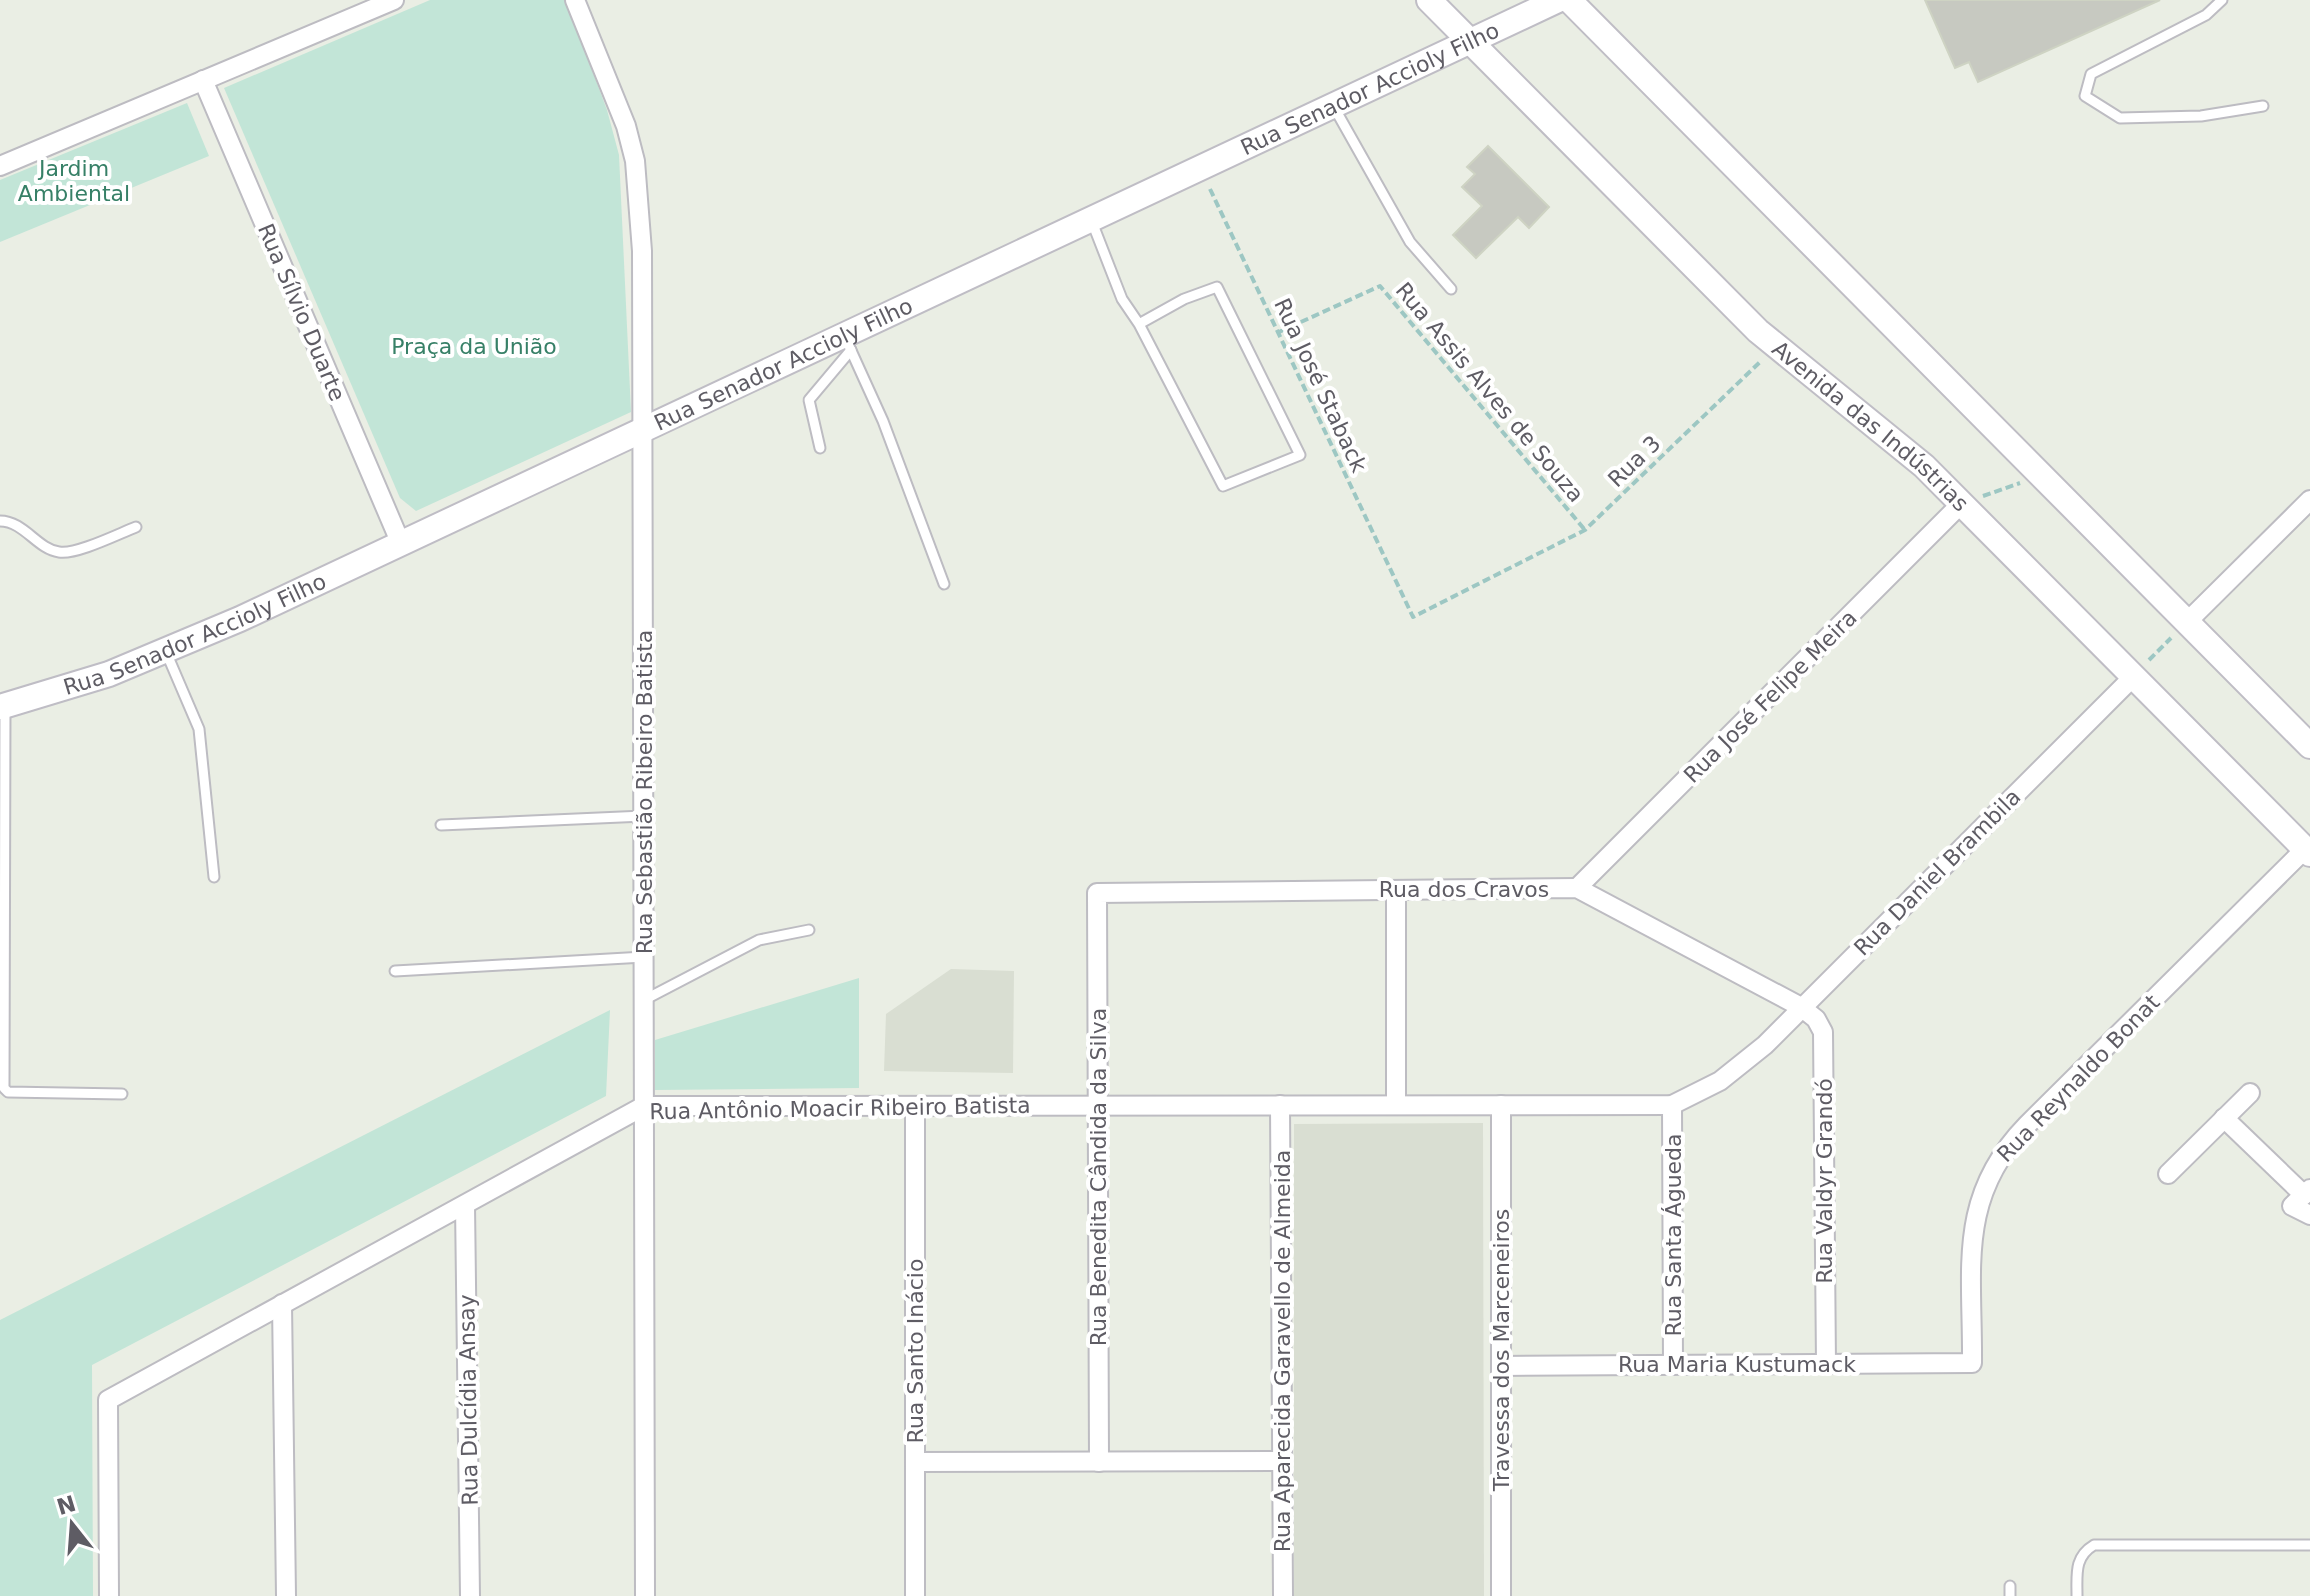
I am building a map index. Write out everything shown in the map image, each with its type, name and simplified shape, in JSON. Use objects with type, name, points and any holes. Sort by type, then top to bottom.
[{"type":"main road","name":"Avenida das Indústrias","points":[[1429,0],[1775,347],[1888,435],[1962,503],[2307,852]]},
{"type":"main road","name":"Rua Senador Accioly Filho","points":[[2,707],[166,652],[643,430],[847,343],[1091,219],[1558,0]]},
{"type":"main road","points":[[1569,0],[2310,746]]},
{"type":"street","points":[[0,166],[394,0]]},
{"type":"street","name":"Rua Sebastião Ribeiro Batista","points":[[575,0],[614,93],[635,161],[642,251],[645,1596]]},
{"type":"street","name":"Rua Sílvio Duarte","points":[[203,80],[401,544]]},
{"type":"street","points":[[2187,622],[2310,500]]},
{"type":"street","name":"Rua José Felipe Meira","points":[[1577,888],[1962,503]]},
{"type":"street","name":"Rua Daniel Brambila","points":[[1672,1105],[1743,1064],[2134,676]]},
{"type":"street","name":"Rua Reynaldo Bonat","points":[[1972,1363],[1975,1213],[1995,1162],[2027,1125],[2307,852]]},
{"type":"street","name":"Rua dos Cravos","points":[[1097,893],[1577,888],[1801,1007]]},
{"type":"street","points":[[1396,890],[1396,1105]]},
{"type":"street","name":"Rua Benedita Cândida da Silva","points":[[1097,893],[1099,1462]]},
{"type":"street","name":"Rua Valdyr Grandó","points":[[1801,1007],[1816,1019],[1823,1032],[1826,1364]]},
{"type":"street","points":[[2168,1174],[2250,1093]]},
{"type":"street","name":"Rua Aparecida Garavello de Almeida","points":[[1280,1105],[1283,1596]]},
{"type":"street","points":[[1501,1105],[1672,1105]]},
{"type":"street","name":"Rua Antônio Moacir Ribeiro Batista","points":[[109,1596],[108,1400],[644,1106],[1501,1105]]},
{"type":"street","name":"Travessa dos Marceneiros","points":[[1501,1105],[1501,1596]]},
{"type":"street","name":"Rua Santa Águeda","points":[[1672,1105],[1673,1365]]},
{"type":"street","name":"Rua Santo Inácio","points":[[915,1106],[915,1596]]},
{"type":"street","points":[[2224,1118],[2302,1197],[2310,1215]]},
{"type":"street","name":"Rua Dulcídia Ansay","points":[[465,1205],[470,1596]]},
{"type":"street","points":[[282,1304],[286,1596]]},
{"type":"street","name":"Rua Maria Kustumack","points":[[1501,1366],[1972,1363]]},
{"type":"street","points":[[915,1462],[1282,1461]]},
{"type":"lane","points":[[2222,0],[2206,15],[2091,74],[2085,96],[2120,118],[2201,116],[2263,106]]},
{"type":"lane","points":[[1333,106],[1410,242],[1451,289]]},
{"type":"lane","points":[[1091,219],[1122,299],[1139,324],[1223,486],[1300,455],[1217,287],[1184,299],[1139,324]]},
{"type":"lane","points":[[820,448],[809,400],[847,343]]},
{"type":"lane","points":[[847,343],[883,421],[944,584]]},
{"type":"lane","points":[[0,521],[16,525],[56,552],[68,552],[136,527]]},
{"type":"lane","points":[[166,652],[199,729],[214,877]]},
{"type":"lane","points":[[2,707],[4,1088],[8,1092],[122,1094]]},
{"type":"lane","points":[[441,825],[644,816]]},
{"type":"lane","points":[[644,1000],[759,940],[809,930]]},
{"type":"lane","points":[[395,971],[644,957]]},
{"type":"lane","points":[[2077,1596],[2077,1567],[2082,1552],[2094,1545],[2310,1545]]},
{"type":"path","name":"Rua José Staback","points":[[1200,168],[1413,617]]},
{"type":"path","name":"Rua Assis Alves de Souza","points":[[1279,332],[1380,286],[1585,530]]},
{"type":"path","name":"Rua 3","points":[[1413,617],[1585,530],[1775,347]]},
{"type":"path","points":[[1962,503],[2042,476]]},
{"type":"path","points":[[2134,676],[2187,622]]},
{"type":"shaded area","points":[[951,969],[1014,971],[1013,1073],[884,1071],[886,1014]]},
{"type":"shaded area","points":[[1483,1123],[1484,1596],[1294,1596],[1294,1124]]},
{"type":"green space","name":"Praça da União","points":[[430,0],[566,0],[607,110],[619,155],[631,412],[416,511],[400,498],[224,88]]},
{"type":"green space","name":"Jardim Ambiental","points":[[187,103],[209,156],[0,242],[0,180]]},
{"type":"green space","points":[[859,978],[859,1088],[655,1090],[655,1040]]},
{"type":"green space","points":[[610,1010],[606,1096],[92,1365],[93,1596],[0,1596],[0,1320]]},
{"type":"building","points":[[1925,0],[2160,0],[1978,82],[1969,62],[1955,68]]},
{"type":"building","points":[[1488,146],[1549,207],[1529,228],[1518,217],[1476,258],[1453,235],[1482,206],[1462,187],[1475,174],[1467,167]]}]
